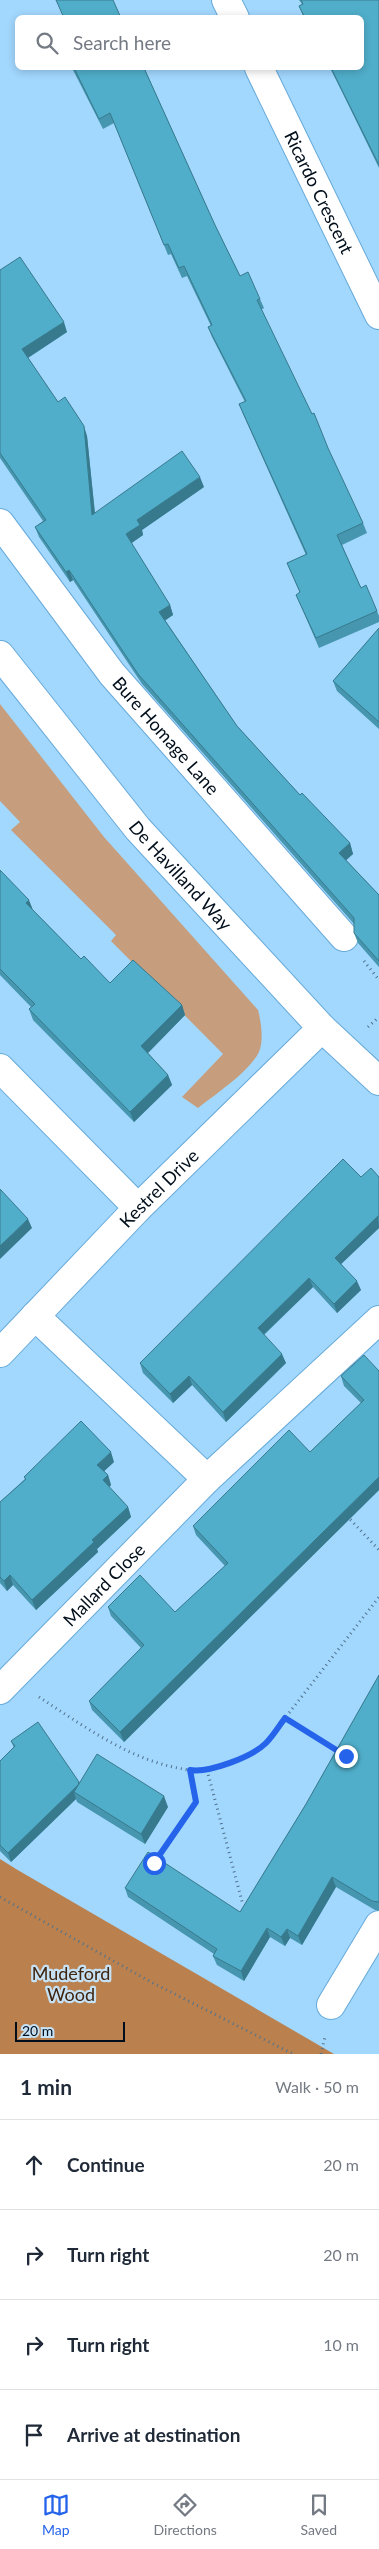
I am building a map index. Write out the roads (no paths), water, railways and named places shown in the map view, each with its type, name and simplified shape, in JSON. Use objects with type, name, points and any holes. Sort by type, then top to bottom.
[{"type":"street","points":[[226,0],[234,15]]},
{"type":"street","name":"Ricardo Crescent","points":[[260,70],[379,315]]},
{"type":"street","name":"Bure Homage Lane","points":[[0,523],[112,674],[344,937]]},
{"type":"street","name":"De Havilland Way","points":[[0,654],[138,829],[322,1028],[379,1081]]},
{"type":"street","name":"Kestrel Drive","points":[[0,1353],[138,1208],[322,1028]]},
{"type":"street","points":[[0,1068],[138,1208]]},
{"type":"street","points":[[35,1316],[208,1479]]},
{"type":"street","name":"Mallard Close","points":[[8,1682],[208,1479],[379,1320]]},
{"type":"street","points":[[332,2005],[379,1925]]},
{"type":"park label","name":"Mudeford Wood","points":[[71,1984]]}]
